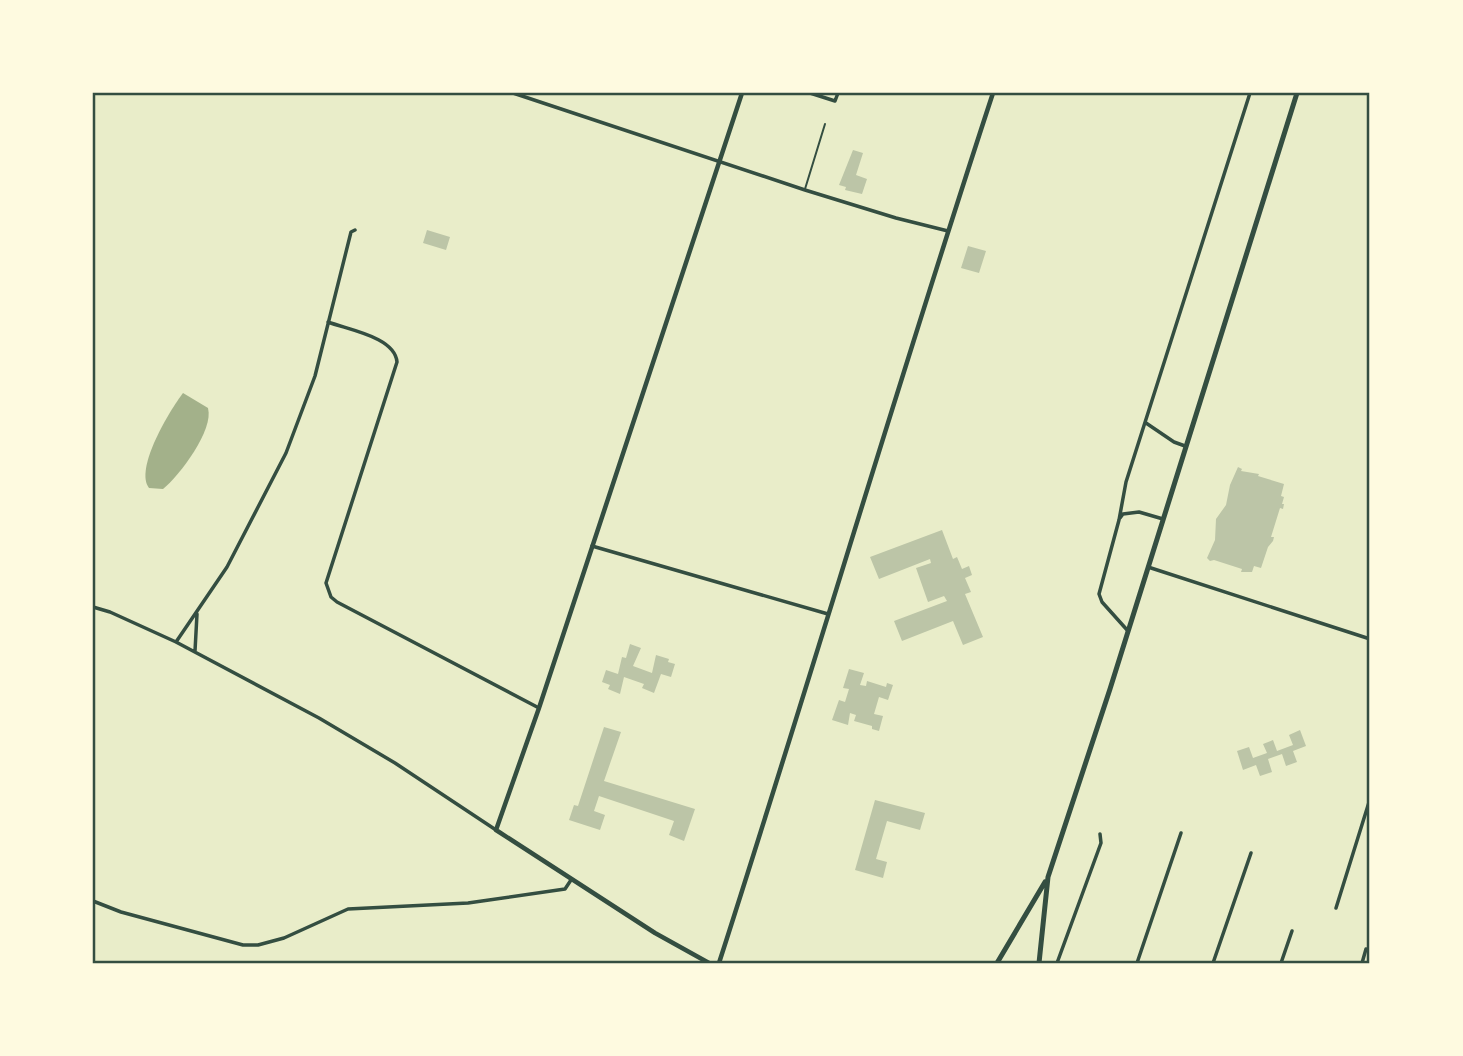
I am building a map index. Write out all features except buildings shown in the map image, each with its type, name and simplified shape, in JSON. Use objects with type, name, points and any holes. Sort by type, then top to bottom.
[{"type":"highway","points":[[1039,963],[1048,877],[1297,93]]},
{"type":"highway","points":[[997,963],[1048,877]]},
{"type":"street","points":[[513,93],[805,190],[895,218],[948,231]]},
{"type":"street","points":[[496,830],[539,708],[742,93]]},
{"type":"street","points":[[810,93],[835,101],[838,93]]},
{"type":"street","points":[[719,963],[993,93]]},
{"type":"street","points":[[1128,631],[1102,602],[1100,586],[1119,520],[1126,482],[1250,93]]},
{"type":"street","points":[[176,642],[227,567],[286,453],[315,376],[351,232],[355,230]]},
{"type":"street","points":[[328,322],[389,344],[397,362],[326,583],[331,597],[337,603],[539,708]]},
{"type":"street","points":[[1146,423],[1174,442],[1185,446]]},
{"type":"street","points":[[1119,520],[1123,514],[1130,512],[1163,519]]},
{"type":"street","points":[[592,546],[828,614]]},
{"type":"street","points":[[1148,567],[1370,639]]},
{"type":"street","points":[[93,607],[110,612],[195,651],[319,718],[395,763],[657,935],[709,963]]},
{"type":"street","points":[[195,651],[197,614]]},
{"type":"street","points":[[1336,908],[1370,800]]},
{"type":"street","points":[[1137,963],[1181,833]]},
{"type":"street","points":[[1057,963],[1101,843],[1100,834]]},
{"type":"street","points":[[1213,963],[1251,853]]},
{"type":"street","points":[[93,901],[121,912],[243,945],[258,945],[292,935],[348,909],[468,903],[565,889],[571,880]]},
{"type":"street","points":[[1281,963],[1292,931]]},
{"type":"street","points":[[1362,963],[1367,950]]},
{"type":"lane","points":[[805,190],[825,124]]},
{"type":"shaded area","points":[[183,393],[208,408],[206,428],[194,452],[170,482],[163,489],[149,488],[146,468],[150,454],[170,412]]}]
